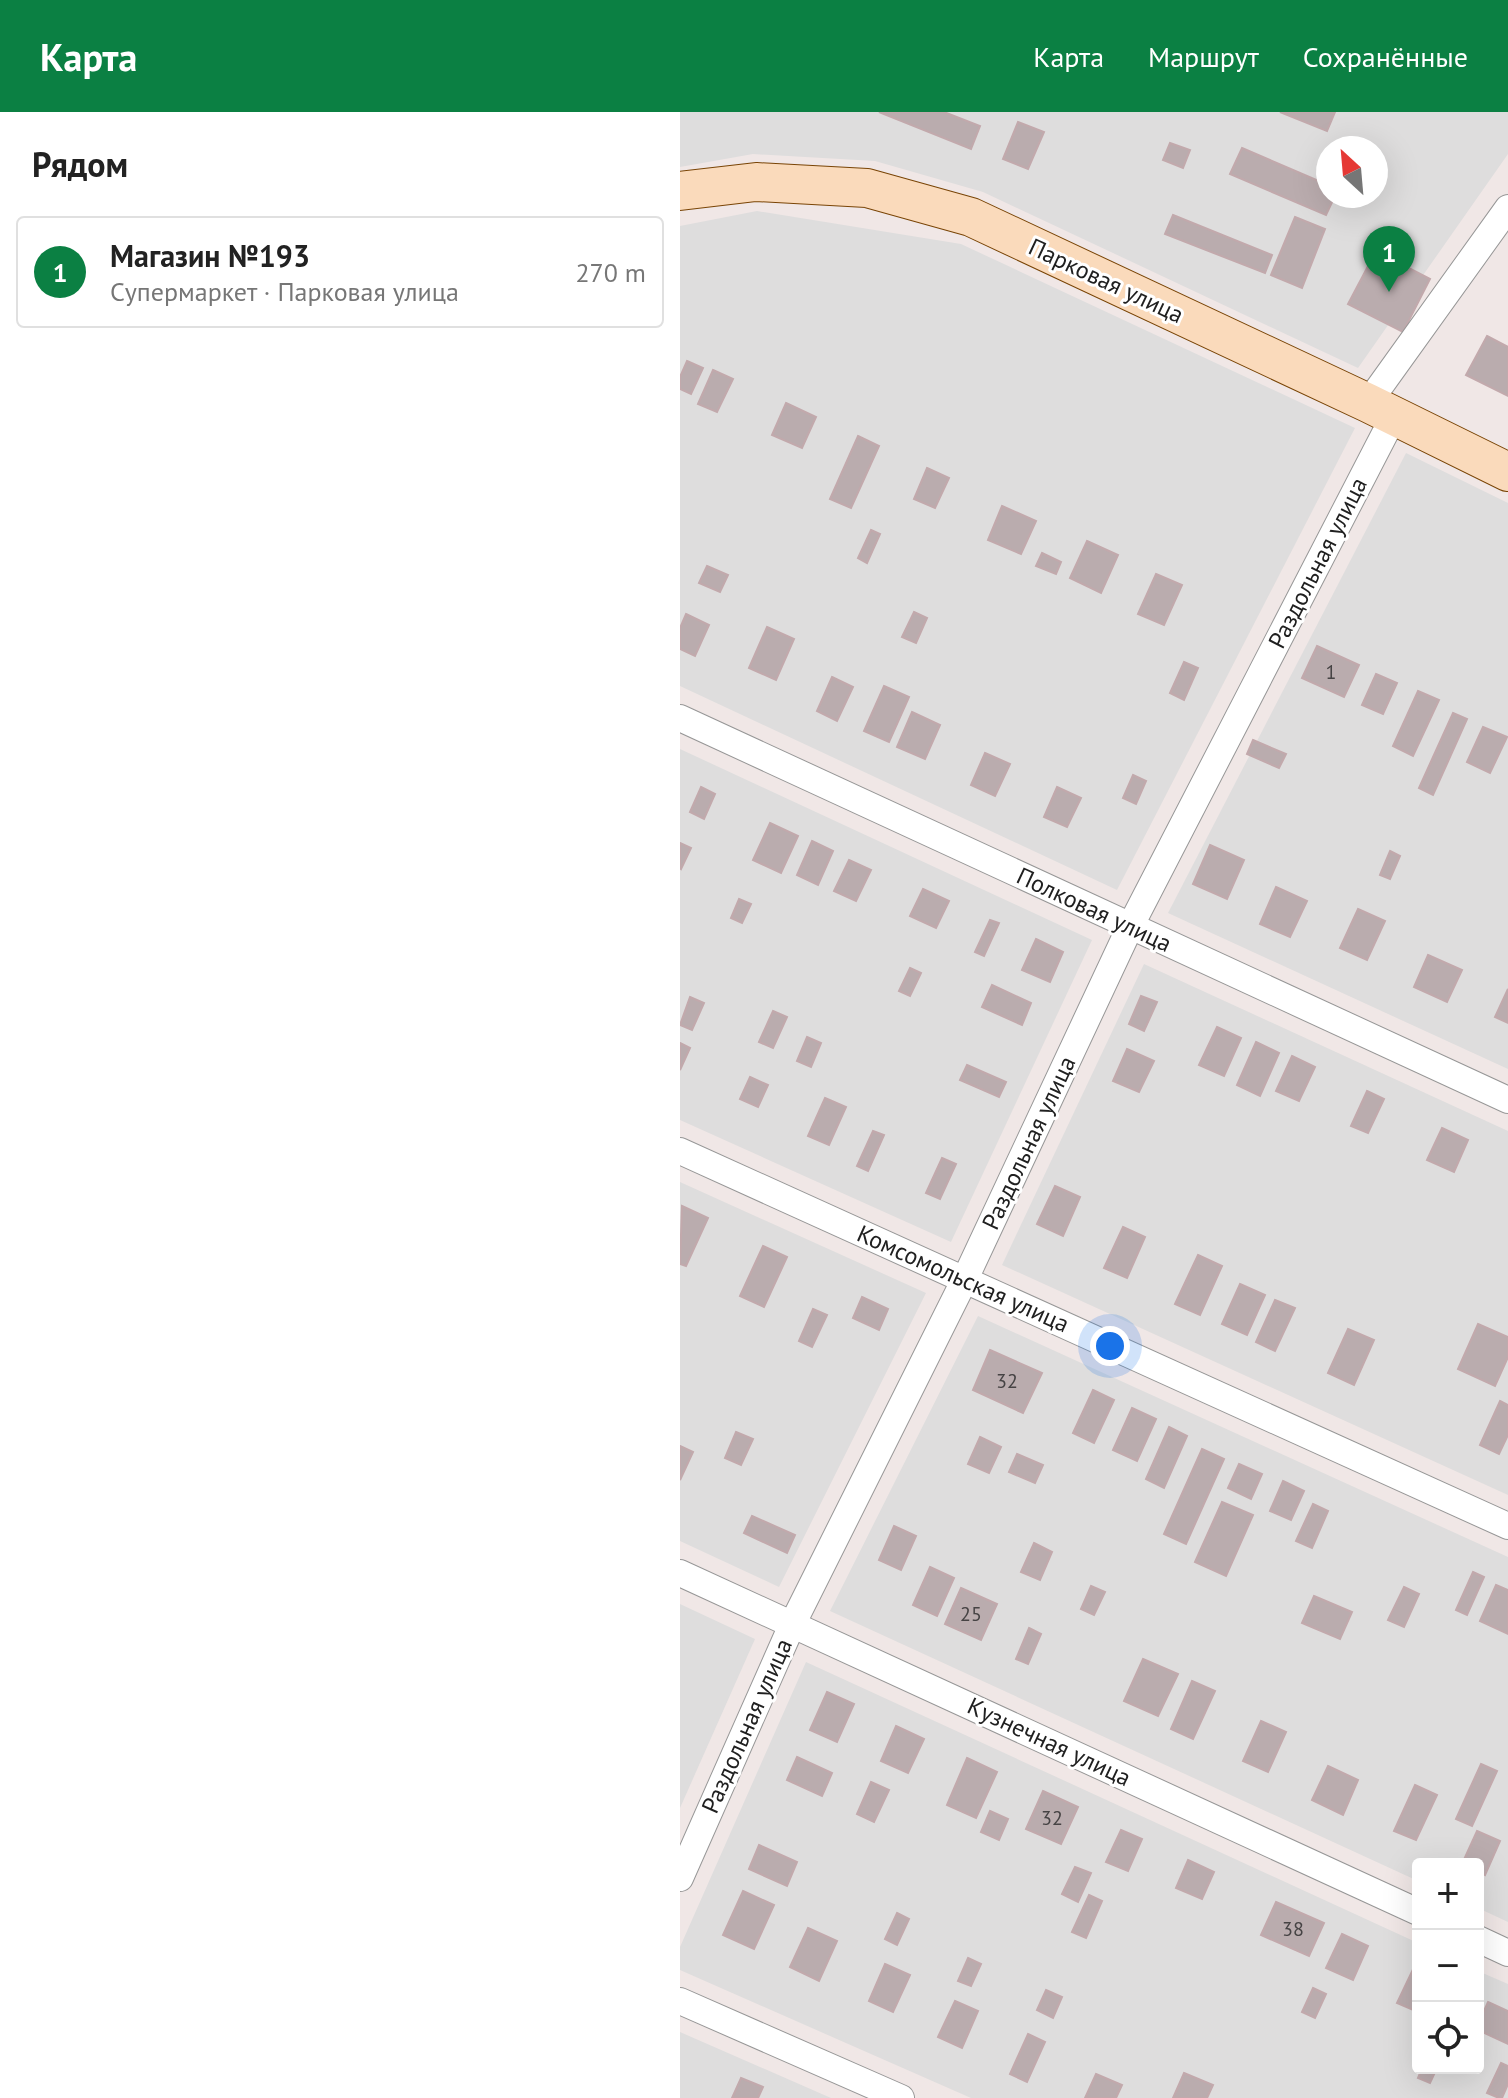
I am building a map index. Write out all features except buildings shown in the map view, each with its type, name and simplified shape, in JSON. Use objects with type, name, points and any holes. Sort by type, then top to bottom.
[{"type":"main road","name":"Парковая улица","points":[[680,191],[756,182],[867,188],[971,217],[1508,472]]},
{"type":"street","name":"Раздольная улица","points":[[680,1878],[792,1625],[965,1279],[1130,927],[1381,410],[1508,208]]},
{"type":"street","name":"Полковая улица","points":[[680,718],[1508,1100]]},
{"type":"street","name":"Комсомольская улица","points":[[680,1151],[1508,1526]]},
{"type":"street","name":"Кузнечная улица","points":[[680,1573],[1412,1909]]},
{"type":"street","points":[[1484,1942],[1508,1953]]},
{"type":"street","points":[[680,2001],[901,2098]]},
{"type":"shaded area","points":[[680,112],[1508,112],[1508,154],[1358,368],[983,192],[875,161],[753,154],[680,167]]},
{"type":"shaded area","points":[[757,211],[961,244],[1355,428],[1117,890],[680,686],[680,226]]},
{"type":"shaded area","points":[[1406,453],[1508,503],[1508,1069],[1168,913]]},
{"type":"shaded area","points":[[680,749],[1092,940],[951,1242],[680,1120]]},
{"type":"shaded area","points":[[1144,964],[1508,1131],[1508,1495],[1002,1265]]},
{"type":"shaded area","points":[[680,1182],[926,1293],[779,1587],[680,1541]]},
{"type":"shaded area","points":[[978,1316],[1508,1557],[1508,1922],[1484,1911],[1484,1858],[1412,1858],[1412,1878],[830,1611]]},
{"type":"shaded area","points":[[680,1604],[755,1639],[680,1808]]},
{"type":"shaded area","points":[[806,1662],[1412,1940],[1412,2074],[1484,2074],[1484,1974],[1508,1984],[1508,2098],[971,2098],[680,1970],[680,1947]]},
{"type":"shaded area","points":[[680,2032],[831,2098],[680,2098]]},
{"type":"place","name":"Магазин №193","points":[[1389,292]]}]
